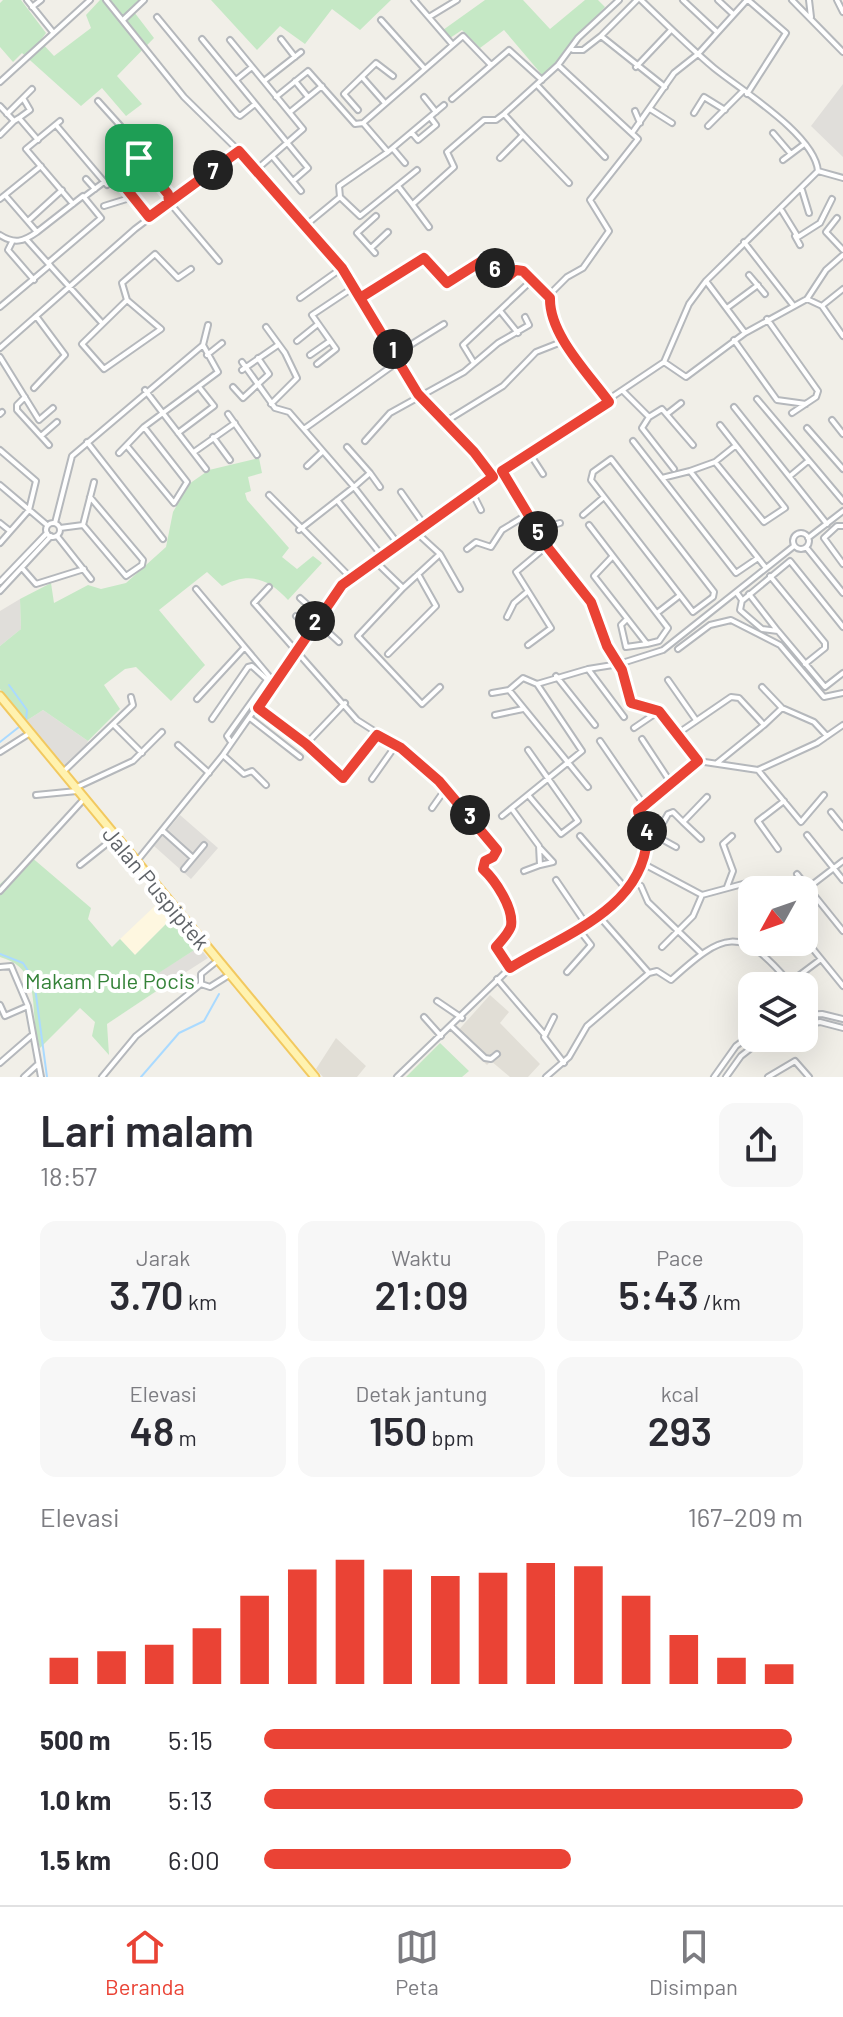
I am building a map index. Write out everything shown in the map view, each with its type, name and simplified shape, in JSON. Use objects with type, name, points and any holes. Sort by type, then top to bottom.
[{"type":"main road","name":"Jalan Puspiptek","points":[[0,696],[114,838],[315,1077]]},
{"type":"street","points":[[27,0],[52,31]]},
{"type":"street","points":[[32,7],[41,0]]},
{"type":"street","points":[[0,82],[52,31],[90,0]]},
{"type":"street","points":[[106,0],[141,40],[144,51],[239,151],[342,268],[418,394],[474,452],[493,477]]},
{"type":"street","points":[[124,19],[144,0]]},
{"type":"street","points":[[414,0],[452,44]]},
{"type":"street","points":[[429,17],[457,0]]},
{"type":"street","points":[[412,204],[454,167],[447,152],[484,120],[496,120],[537,85],[558,65],[578,38],[619,0]]},
{"type":"street","points":[[571,50],[583,50],[639,0],[698,54],[776,113],[803,145],[818,171],[843,178]]},
{"type":"street","points":[[683,0],[716,31]]},
{"type":"street","points":[[718,0],[733,14]]},
{"type":"street","points":[[632,133],[674,73],[698,54],[716,31],[748,0],[786,33],[745,92],[708,126]]},
{"type":"street","points":[[792,0],[843,52]]},
{"type":"street","points":[[809,0],[811,18]]},
{"type":"street","points":[[837,0],[843,12]]},
{"type":"street","points":[[157,17],[237,114],[255,104]]},
{"type":"street","points":[[381,20],[424,68]]},
{"type":"street","points":[[636,67],[671,30]]},
{"type":"street","points":[[601,36],[636,67],[665,87]]},
{"type":"street","points":[[276,97],[308,71],[355,124],[363,123],[452,44],[466,37],[491,65]]},
{"type":"street","points":[[202,39],[308,168]]},
{"type":"street","points":[[281,39],[295,57]]},
{"type":"street","points":[[230,40],[302,131],[256,170]]},
{"type":"street","points":[[452,99],[511,50],[542,80]]},
{"type":"street","points":[[264,81],[301,52]]},
{"type":"street","points":[[358,110],[344,94],[377,62],[393,76]]},
{"type":"street","points":[[548,296],[567,277],[583,268],[609,231],[590,200],[638,139],[558,65]]},
{"type":"street","points":[[236,80],[252,67]]},
{"type":"street","points":[[0,71],[5,76]]},
{"type":"street","points":[[362,77],[385,103]]},
{"type":"street","points":[[295,81],[308,97]]},
{"type":"street","points":[[537,85],[605,157]]},
{"type":"street","points":[[289,113],[322,86]]},
{"type":"street","points":[[7,114],[32,89]]},
{"type":"street","points":[[424,97],[436,112]]},
{"type":"street","points":[[694,113],[704,97],[725,110]]},
{"type":"street","points":[[0,135],[30,110],[23,98]]},
{"type":"street","points":[[98,101],[135,142],[139,158],[168,194],[169,202],[219,261]]},
{"type":"street","points":[[366,225],[340,197],[339,186],[390,150],[444,105]]},
{"type":"street","points":[[0,106],[38,140]]},
{"type":"street","points":[[650,109],[672,123]]},
{"type":"street","points":[[635,111],[640,123]]},
{"type":"street","points":[[504,114],[569,183]]},
{"type":"street","points":[[412,133],[418,140],[436,125],[430,117]]},
{"type":"street","points":[[73,204],[26,149],[58,123],[108,186],[139,158]]},
{"type":"street","points":[[363,123],[405,163]]},
{"type":"street","points":[[773,133],[791,154]]},
{"type":"street","points":[[500,158],[523,135]]},
{"type":"street","points":[[783,160],[803,145]]},
{"type":"street","points":[[0,348],[149,217],[239,151]]},
{"type":"street","points":[[272,156],[301,191]]},
{"type":"street","points":[[293,181],[314,164]]},
{"type":"street","points":[[0,199],[41,166]]},
{"type":"street","points":[[360,216],[417,170]]},
{"type":"street","points":[[135,863],[223,755],[258,708],[317,617],[351,578],[493,477],[609,402],[664,362],[689,304],[706,281],[818,171]]},
{"type":"street","points":[[117,177],[149,217]]},
{"type":"street","points":[[86,179],[95,189]]},
{"type":"street","points":[[0,235],[12,242],[27,240],[104,182]]},
{"type":"street","points":[[398,186],[429,227]]},
{"type":"street","points":[[28,221],[62,190]]},
{"type":"street","points":[[802,190],[809,213]]},
{"type":"street","points":[[5,195],[37,232]]},
{"type":"street","points":[[0,307],[101,218],[84,197]]},
{"type":"street","points":[[104,206],[133,197]]},
{"type":"street","points":[[306,225],[340,197]]},
{"type":"street","points":[[795,236],[820,223],[832,199]]},
{"type":"street","points":[[781,210],[800,245]]},
{"type":"street","points":[[376,216],[357,233],[373,250],[388,232]]},
{"type":"street","points":[[664,362],[686,377],[734,340],[807,299],[842,251],[826,232],[837,218]]},
{"type":"street","points":[[27,240],[102,323]]},
{"type":"street","points":[[12,242],[7,249],[34,280]]},
{"type":"street","points":[[744,242],[793,305]]},
{"type":"street","points":[[127,300],[82,344],[107,370],[161,329],[127,300],[122,283],[154,254],[178,278],[191,269]]},
{"type":"street","points":[[360,298],[424,258],[447,283],[485,259],[505,279],[520,270],[548,296],[550,312],[564,341],[609,402]]},
{"type":"street","points":[[300,298],[342,268]]},
{"type":"street","points":[[749,275],[765,294]]},
{"type":"street","points":[[474,364],[463,345],[533,279]]},
{"type":"street","points":[[706,281],[745,333]]},
{"type":"street","points":[[727,308],[758,285]]},
{"type":"street","points":[[317,364],[336,350],[313,312],[354,287]]},
{"type":"street","points":[[822,306],[843,289]]},
{"type":"street","points":[[807,299],[822,306],[843,336]]},
{"type":"street","points":[[501,312],[518,333]]},
{"type":"street","points":[[34,388],[65,355],[36,316]]},
{"type":"street","points":[[365,441],[375,426],[418,394],[474,364],[498,343],[530,324],[525,317]]},
{"type":"street","points":[[767,319],[817,388],[817,396],[792,413]]},
{"type":"street","points":[[297,341],[318,324]]},
{"type":"street","points":[[396,354],[444,324]]},
{"type":"street","points":[[119,453],[144,427],[218,372],[203,345],[208,325]]},
{"type":"street","points":[[266,327],[297,378],[271,404]]},
{"type":"street","points":[[734,340],[777,400],[806,404]]},
{"type":"street","points":[[310,355],[330,341]]},
{"type":"street","points":[[443,423],[503,386],[536,352],[564,341]]},
{"type":"street","points":[[207,355],[222,343]]},
{"type":"street","points":[[0,591],[57,526],[71,458],[145,390],[203,345]]},
{"type":"street","points":[[278,345],[244,366],[271,404],[287,410],[354,487],[399,545]]},
{"type":"street","points":[[0,357],[39,420],[53,408]]},
{"type":"street","points":[[233,387],[243,398],[259,385],[269,373],[258,358]]},
{"type":"street","points":[[303,429],[399,361]]},
{"type":"street","points":[[178,433],[214,406],[199,387]]},
{"type":"street","points":[[145,390],[206,469]]},
{"type":"street","points":[[623,391],[649,417]]},
{"type":"street","points":[[25,397],[17,410],[49,445]]},
{"type":"street","points":[[757,399],[843,501]]},
{"type":"street","points":[[667,414],[681,403]]},
{"type":"street","points":[[734,407],[827,524]]},
{"type":"street","points":[[674,469],[642,428],[649,417],[661,409],[693,445]]},
{"type":"street","points":[[228,414],[257,455]]},
{"type":"street","points":[[832,420],[843,434]]},
{"type":"street","points":[[41,436],[57,422]]},
{"type":"street","points":[[194,452],[235,423]]},
{"type":"street","points":[[715,462],[764,522],[785,507],[720,425]]},
{"type":"street","points":[[127,446],[174,503],[187,482],[144,427]]},
{"type":"street","points":[[807,428],[843,469]]},
{"type":"street","points":[[213,437],[230,460]]},
{"type":"street","points":[[633,441],[736,573],[758,558]]},
{"type":"street","points":[[87,442],[163,539]]},
{"type":"street","points":[[662,478],[715,462],[735,446]]},
{"type":"street","points":[[347,447],[380,487]]},
{"type":"street","points":[[0,450],[35,479],[29,510],[0,543]]},
{"type":"street","points":[[307,466],[322,452]]},
{"type":"street","points":[[530,454],[543,474]]},
{"type":"street","points":[[693,612],[714,592],[611,459],[590,476],[679,596],[701,622]]},
{"type":"street","points":[[790,476],[808,461]]},
{"type":"street","points":[[502,471],[547,546],[591,602],[607,646],[619,664],[631,703],[659,711],[698,761]]},
{"type":"street","points":[[690,471],[766,568]]},
{"type":"street","points":[[299,530],[370,473]]},
{"type":"street","points":[[83,525],[94,482]]},
{"type":"street","points":[[0,485],[47,525],[51,535],[91,579]]},
{"type":"street","points":[[401,492],[425,526]]},
{"type":"street","points":[[472,492],[481,510]]},
{"type":"street","points":[[269,495],[299,530],[351,578]]},
{"type":"street","points":[[83,525],[126,576],[142,565],[143,560],[90,497]]},
{"type":"street","points":[[583,515],[604,497]]},
{"type":"street","points":[[337,500],[383,557]]},
{"type":"street","points":[[806,547],[808,538],[843,511]]},
{"type":"street","points":[[467,549],[476,542],[491,547],[502,530],[528,514]]},
{"type":"street","points":[[0,523],[10,531]]},
{"type":"street","points":[[538,530],[560,523]]},
{"type":"street","points":[[47,525],[83,525]]},
{"type":"street","points":[[589,525],[668,628],[659,641],[626,647],[621,625],[627,619]]},
{"type":"street","points":[[843,526],[839,525],[824,538],[843,564]]},
{"type":"street","points":[[416,532],[440,554],[460,589]]},
{"type":"street","points":[[537,684],[556,676],[619,664],[663,650],[794,546],[796,534],[803,533],[808,538]]},
{"type":"street","points":[[0,582],[51,535]]},
{"type":"street","points":[[528,645],[551,628],[516,572],[547,546]]},
{"type":"street","points":[[794,546],[806,547],[843,593]]},
{"type":"street","points":[[440,554],[358,636],[422,704],[440,687]]},
{"type":"street","points":[[612,557],[594,576],[647,644]]},
{"type":"street","points":[[376,562],[403,588]]},
{"type":"street","points":[[778,631],[759,627],[740,610],[742,600],[787,562],[792,562],[843,627]]},
{"type":"street","points":[[22,567],[36,584],[84,569]]},
{"type":"street","points":[[388,654],[436,607],[418,574]]},
{"type":"street","points":[[770,576],[825,643],[825,648],[805,664]]},
{"type":"street","points":[[269,587],[254,603],[295,652],[345,703],[357,720],[396,745],[439,781],[444,791],[474,820],[497,850],[493,857],[485,861],[483,869],[511,912],[510,930],[496,947],[510,968]]},
{"type":"street","points":[[196,589],[274,683]]},
{"type":"street","points":[[507,617],[514,603],[527,592]]},
{"type":"street","points":[[737,593],[742,600]]},
{"type":"street","points":[[749,594],[825,687],[843,673]]},
{"type":"street","points":[[657,613],[679,596]]},
{"type":"street","points":[[300,598],[339,642]]},
{"type":"street","points":[[296,616],[310,628]]},
{"type":"street","points":[[678,649],[714,622],[731,620],[780,645],[824,697],[843,693]]},
{"type":"street","points":[[197,699],[244,648]]},
{"type":"street","points":[[212,719],[247,667],[252,666],[274,683]]},
{"type":"street","points":[[588,669],[624,717]]},
{"type":"street","points":[[556,676],[595,725]]},
{"type":"street","points":[[492,693],[509,690],[523,678],[537,684],[582,746],[582,751],[502,816]]},
{"type":"street","points":[[231,742],[227,736],[267,680]]},
{"type":"street","points":[[668,680],[696,720]]},
{"type":"street","points":[[762,687],[782,708],[814,722],[827,736]]},
{"type":"street","points":[[509,690],[588,787]]},
{"type":"street","points":[[677,734],[735,696],[764,725]]},
{"type":"street","points":[[63,773],[133,705],[131,697]]},
{"type":"street","points":[[306,744],[345,703]]},
{"type":"street","points":[[258,708],[344,778],[377,735]]},
{"type":"street","points":[[717,763],[782,708]]},
{"type":"street","points":[[495,715],[523,709]]},
{"type":"street","points":[[634,728],[659,711]]},
{"type":"street","points":[[250,718],[300,757]]},
{"type":"street","points":[[113,724],[142,753]]},
{"type":"street","points":[[676,847],[647,831],[637,814],[698,761],[758,770],[843,725]]},
{"type":"street","points":[[36,795],[76,790],[100,774],[116,770],[142,753],[162,732]]},
{"type":"street","points":[[0,752],[30,733]]},
{"type":"street","points":[[642,739],[671,783]]},
{"type":"street","points":[[600,741],[644,805]]},
{"type":"street","points":[[178,745],[209,773]]},
{"type":"street","points":[[372,779],[396,745]]},
{"type":"street","points":[[528,750],[578,817],[577,822],[561,834],[528,795]]},
{"type":"street","points":[[223,755],[244,774],[252,771],[266,785]]},
{"type":"street","points":[[758,770],[804,822],[824,795]]},
{"type":"street","points":[[432,808],[444,791]]},
{"type":"street","points":[[683,822],[707,797]]},
{"type":"street","points":[[0,891],[84,799]]},
{"type":"street","points":[[778,849],[758,821],[784,801]]},
{"type":"street","points":[[512,809],[553,862],[524,871]]},
{"type":"street","points":[[656,835],[671,812],[701,839]]},
{"type":"street","points":[[831,812],[843,827]]},
{"type":"street","points":[[163,831],[193,858]]},
{"type":"street","points":[[397,1077],[462,1018],[510,968],[553,941],[580,931],[627,890],[642,863],[647,831]]},
{"type":"street","points":[[807,835],[843,880]]},
{"type":"street","points":[[580,836],[627,890]]},
{"type":"street","points":[[727,887],[733,871],[723,845],[732,836]]},
{"type":"street","points":[[80,865],[114,838]]},
{"type":"street","points":[[184,869],[204,845]]},
{"type":"street","points":[[539,846],[540,865]]},
{"type":"street","points":[[818,881],[843,861]]},
{"type":"street","points":[[642,863],[702,895],[738,885]]},
{"type":"street","points":[[556,880],[586,924]]},
{"type":"street","points":[[634,881],[640,885],[648,902],[701,953]]},
{"type":"street","points":[[662,947],[693,916],[702,895]]},
{"type":"street","points":[[818,903],[843,931]]},
{"type":"street","points":[[598,915],[649,973]]},
{"type":"street","points":[[567,972],[590,946],[580,931]]},
{"type":"street","points":[[546,1077],[564,1063],[587,1026],[649,973],[657,971],[671,980],[701,953],[724,943],[757,947],[777,972]]},
{"type":"street","points":[[818,955],[843,986]]},
{"type":"street","points":[[803,972],[821,959]]},
{"type":"street","points":[[201,984],[201,974],[217,961]]},
{"type":"street","points":[[0,967],[11,966],[28,1006],[31,1036],[41,1077]]},
{"type":"street","points":[[201,984],[210,987],[229,975]]},
{"type":"street","points":[[497,979],[544,1034],[545,1042],[564,1063]]},
{"type":"street","points":[[102,1077],[136,1036],[201,984]]},
{"type":"street","points":[[437,1001],[462,1018]]},
{"type":"street","points":[[0,1005],[5,1016],[28,1006]]},
{"type":"street","points":[[818,1014],[843,1019]]},
{"type":"street","points":[[424,1017],[442,1036]]},
{"type":"street","points":[[544,1034],[554,1017]]},
{"type":"street","points":[[818,1022],[843,1028]]},
{"type":"street","points":[[452,1027],[485,1058],[491,1059],[497,1054]]},
{"type":"street","points":[[0,1063],[31,1036]]},
{"type":"street","points":[[714,1077],[738,1044]]},
{"type":"street","points":[[726,1077],[746,1052]]},
{"type":"street","points":[[768,1077],[795,1061],[809,1077]]},
{"type":"street","points":[[27,1076],[37,1065]]},
{"type":"shaded area","points":[[843,84],[843,157],[811,126]]},
{"type":"shaded area","points":[[20,599],[21,629],[0,646],[0,611]]},
{"type":"shaded area","points":[[43,710],[88,741],[83,754],[65,769],[26,721]]},
{"type":"shaded area","points":[[180,815],[218,848],[191,879],[154,846]]},
{"type":"shaded area","points":[[160,901],[174,916],[135,955],[120,939]]},
{"type":"shaded area","points":[[199,947],[208,958],[161,988],[153,976]]},
{"type":"shaded area","points":[[490,995],[509,1012],[500,1023],[540,1064],[528,1077],[510,1077],[491,1061],[487,1065],[455,1034]]},
{"type":"shaded area","points":[[336,1038],[366,1066],[357,1077],[323,1077],[316,1069]]},
{"type":"green space","points":[[3,0],[21,0],[46,33],[40,41],[54,56],[91,28],[86,15],[100,0],[140,0],[131,8],[154,38],[117,76],[142,104],[126,116],[102,88],[81,106],[22,53],[13,62],[0,47],[0,3]]},
{"type":"green space","points":[[211,0],[391,0],[360,30],[332,9],[305,44],[280,26],[257,50]]},
{"type":"green space","points":[[485,0],[523,0],[550,29],[585,0],[598,0],[605,7],[543,76],[504,30],[480,48],[462,30],[450,38],[443,30]]},
{"type":"green space","points":[[259,458],[262,473],[248,477],[251,491],[245,493],[247,500],[289,548],[282,557],[297,569],[313,556],[322,563],[288,600],[266,582],[250,578],[222,586],[207,572],[159,610],[205,665],[171,701],[136,667],[125,669],[104,685],[120,709],[88,741],[43,710],[26,721],[0,689],[0,646],[21,629],[20,599],[51,583],[54,603],[88,585],[101,589],[126,583],[166,547],[173,512],[189,484],[209,470]]},
{"type":"green space","name":"Makam Pule Pocis","points":[[30,856],[91,908],[88,919],[112,947],[120,939],[135,955],[174,916],[199,947],[154,976],[161,988],[107,1024],[109,1055],[92,1036],[95,1022],[80,1008],[40,1048],[29,982],[14,963],[0,957],[0,884]]},
{"type":"green space","points":[[440,1043],[469,1071],[462,1077],[406,1077]]},
{"type":"waterway","points":[[9,685],[27,710],[26,720]]},
{"type":"waterway","points":[[0,742],[19,727]]},
{"type":"waterway","points":[[0,954],[23,963],[34,980],[47,1077]]},
{"type":"waterway","points":[[141,1077],[179,1033],[204,1021],[219,994]]},
{"type":"route","points":[[139,158],[117,177],[149,217],[239,151],[256,170],[281,202],[306,225],[342,268],[354,287],[360,298],[424,258],[447,283],[485,259],[505,279],[516,270],[523,271],[550,298],[550,312],[564,341],[609,402],[502,471],[549,549],[591,602],[607,646],[622,670],[631,703],[659,711],[698,761],[638,811],[647,831],[646,843],[638,873],[627,890],[580,931],[560,937],[510,968],[496,947],[510,930],[511,912],[483,869],[485,861],[493,857],[497,850],[474,820],[448,796],[439,781],[401,748],[377,735],[343,778],[319,754],[258,708],[315,620],[342,585],[493,477],[474,452],[418,394],[390,344],[360,298],[342,268],[306,225],[281,202],[239,151],[169,202],[168,194],[139,158]]}]
